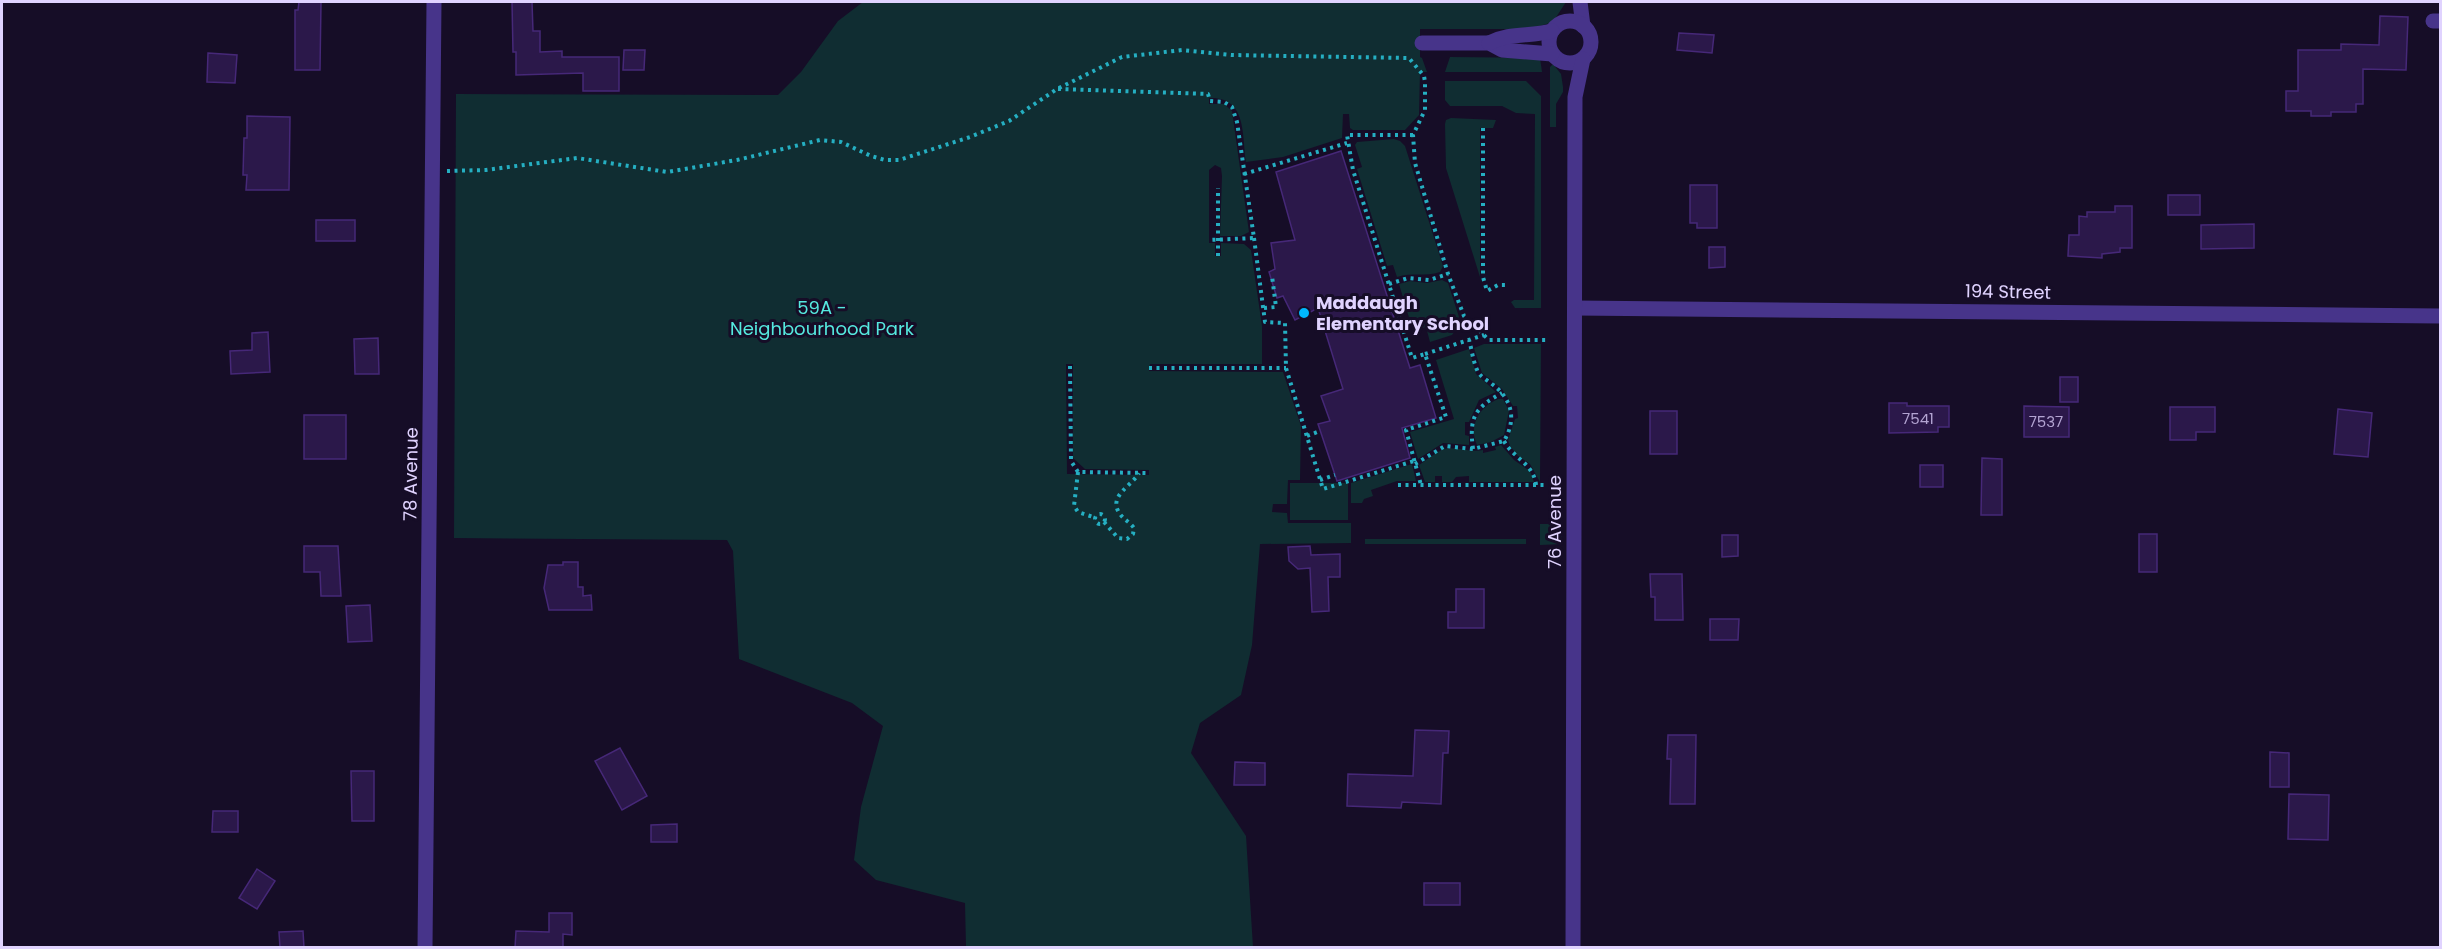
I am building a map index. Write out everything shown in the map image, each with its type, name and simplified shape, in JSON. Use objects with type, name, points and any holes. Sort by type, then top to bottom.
[{"type":"street","name":"78 Avenue","points":[[425,948],[434,2]]},
{"type":"street","points":[[1568,22],[1578,2]]},
{"type":"street","points":[[1552,31],[1549,43],[1552,54],[1556,58],[1567,63],[1583,59],[1590,45],[1578,2]]},
{"type":"street","points":[[1422,43],[1489,43],[1503,36],[1552,31],[1562,23],[1568,22],[1583,26]]},
{"type":"street","points":[[1489,43],[1502,50],[1552,54]]},
{"type":"street","name":"76 Avenue","points":[[1573,948],[1575,98],[1577,78],[1583,59]]},
{"type":"street","name":"76 Avenue","points":[[1567,63],[1575,98]]},
{"type":"street","name":"194 Street","points":[[1575,308],[2440,316]]},
{"type":"path","points":[[433,171],[486,170],[577,159],[667,172],[737,160],[820,140],[841,142],[878,158],[899,159],[970,137],[1009,121],[1057,89],[1122,57],[1182,50],[1231,55],[1409,58],[1424,76],[1425,82],[1425,110],[1413,135],[1415,163],[1448,274],[1464,316],[1489,340],[1546,340]]},
{"type":"path","points":[[1057,89],[1208,94],[1210,101],[1229,104],[1235,112],[1266,322],[1285,323],[1286,368],[1323,489],[1415,462],[1445,446],[1473,449],[1504,441]]},
{"type":"path","points":[[1483,128],[1483,278],[1487,291],[1498,285],[1507,285]]},
{"type":"path","points":[[1413,135],[1347,135],[1353,170],[1410,358],[1484,335]]},
{"type":"path","points":[[1244,174],[1347,143]]},
{"type":"path","points":[[1218,188],[1218,256]]},
{"type":"path","points":[[1209,240],[1254,238]]},
{"type":"path","points":[[1389,284],[1408,278],[1429,280],[1448,274]]},
{"type":"path","points":[[1264,308],[1276,307],[1272,276]]},
{"type":"path","points":[[1468,340],[1478,372],[1502,393],[1513,414],[1504,441]]},
{"type":"path","points":[[1421,485],[1406,430],[1446,417],[1425,354]]},
{"type":"path","points":[[1070,366],[1071,461],[1078,472],[1074,506],[1078,512],[1096,518],[1102,515],[1104,522],[1118,538],[1130,538],[1134,528],[1119,513],[1117,501],[1120,493],[1139,473]]},
{"type":"path","points":[[1149,368],[1286,368]]},
{"type":"path","points":[[1473,449],[1472,419],[1483,405],[1502,393]]},
{"type":"path","points":[[1307,436],[1320,431]]},
{"type":"path","points":[[1504,441],[1513,455],[1531,468],[1536,485]]},
{"type":"path","points":[[1078,472],[1149,473]]},
{"type":"path","points":[[1320,480],[1335,475]]},
{"type":"path","points":[[1398,485],[1547,485]]},
{"type":"green space","name":"59A - Neighbourhood Park","points":[[863,2],[1566,2],[1553,22],[1530,29],[1420,29],[1420,57],[1427,72],[1420,72],[1419,115],[1405,130],[1353,130],[1350,128],[1349,114],[1343,114],[1342,138],[1283,157],[1246,162],[1243,129],[1236,110],[1230,103],[1221,99],[1209,98],[1209,104],[1224,104],[1232,111],[1249,232],[1241,236],[1220,236],[1222,176],[1221,168],[1215,165],[1209,170],[1209,243],[1215,243],[1215,256],[1221,256],[1221,243],[1244,244],[1251,250],[1262,326],[1262,364],[1150,364],[1149,371],[1283,372],[1301,426],[1300,480],[1288,480],[1287,504],[1273,504],[1272,512],[1287,513],[1288,523],[1351,523],[1351,543],[1260,544],[1252,645],[1241,695],[1200,723],[1191,753],[1246,836],[1253,947],[966,947],[965,903],[876,880],[854,860],[861,807],[883,726],[852,703],[739,659],[733,551],[727,540],[454,538],[456,94],[778,95],[801,72],[838,21]],"holes":[[[1066,364],[1073,364],[1073,458],[1085,469],[1149,470],[1149,475],[1067,474]]]},
{"type":"green space","points":[[1450,57],[1540,58],[1542,72],[1445,72]]},
{"type":"green space","points":[[1553,64],[1561,74],[1563,92],[1556,104],[1556,127],[1550,127],[1550,67]]},
{"type":"green space","points":[[1445,81],[1526,81],[1541,96],[1541,308],[1515,308],[1511,302],[1534,300],[1535,114],[1516,113],[1502,106],[1450,106],[1445,100]]},
{"type":"green space","points":[[1451,118],[1496,120],[1493,128],[1480,128],[1480,277],[1446,168],[1445,124],[1446,120]]},
{"type":"green space","points":[[1394,139],[1405,146],[1443,266],[1440,272],[1397,277],[1393,265],[1387,266],[1357,169],[1362,167],[1355,145],[1357,142]]},
{"type":"green space","points":[[1442,280],[1448,283],[1459,317],[1459,325],[1452,335],[1430,342],[1426,327],[1413,331],[1399,284],[1410,281],[1427,283]]},
{"type":"green space","points":[[1484,344],[1541,344],[1540,482],[1530,464],[1518,456],[1510,446],[1508,440],[1515,419],[1518,418],[1517,406],[1513,406],[1502,389],[1482,373],[1474,348]]},
{"type":"green space","points":[[1469,349],[1476,374],[1496,392],[1479,400],[1469,422],[1465,422],[1465,435],[1469,436],[1469,445],[1443,443],[1418,459],[1410,432],[1454,419],[1436,360]]},
{"type":"green space","points":[[1498,399],[1503,399],[1509,411],[1504,435],[1491,442],[1477,445],[1474,431],[1477,418],[1485,407]]},
{"type":"green space","points":[[1501,445],[1514,460],[1530,471],[1534,482],[1469,482],[1469,476],[1456,477],[1452,482],[1442,482],[1442,476],[1435,476],[1435,482],[1425,482],[1419,465],[1441,450],[1449,448],[1483,450],[1483,453],[1496,450],[1495,447]]},
{"type":"green space","points":[[1412,464],[1416,481],[1397,481],[1371,490],[1373,496],[1364,499],[1362,503],[1351,503],[1351,483]]},
{"type":"green space","points":[[1290,483],[1348,483],[1348,520],[1290,520]]},
{"type":"green space","points":[[1540,524],[1549,524],[1560,530],[1563,544],[1540,545]]},
{"type":"green space","points":[[1365,539],[1526,539],[1526,544],[1365,544]]},
{"type":"building","points":[[299,2],[321,2],[320,70],[295,70],[295,10],[298,10]]},
{"type":"building","points":[[512,2],[532,2],[533,31],[540,31],[540,52],[562,51],[562,57],[619,57],[619,91],[583,91],[583,73],[516,75]]},
{"type":"building","points":[[2380,16],[2408,17],[2406,70],[2363,69],[2363,104],[2356,104],[2356,112],[2331,112],[2331,116],[2311,116],[2311,111],[2286,111],[2286,91],[2298,91],[2298,50],[2341,50],[2341,44],[2379,45]]},
{"type":"building","points":[[1679,33],[1714,35],[1712,53],[1677,50]]},
{"type":"building","points":[[624,50],[645,50],[644,70],[623,70]]},
{"type":"building","points":[[208,53],[237,55],[235,83],[207,82]]},
{"type":"building","points":[[247,116],[290,117],[289,190],[246,190],[247,175],[243,175]]},
{"type":"building","points":[[1341,151],[1410,368],[1420,365],[1436,418],[1402,428],[1410,458],[1337,481],[1318,424],[1330,421],[1321,396],[1343,389],[1318,308],[1295,320],[1283,296],[1277,298],[1269,272],[1275,269],[1271,243],[1295,240],[1276,172]]},
{"type":"building","points":[[1690,185],[1717,185],[1717,228],[1697,228],[1697,223],[1690,223]]},
{"type":"building","points":[[2168,195],[2200,195],[2200,215],[2168,215]]},
{"type":"building","points":[[2115,206],[2132,206],[2132,248],[2120,248],[2120,252],[2102,254],[2102,258],[2068,256],[2069,235],[2079,235],[2079,216],[2087,217],[2087,212],[2115,212]]},
{"type":"building","points":[[316,220],[355,220],[355,241],[316,241]]},
{"type":"building","points":[[2254,224],[2254,248],[2201,249],[2201,225]]},
{"type":"building","points":[[1709,247],[1725,247],[1725,267],[1709,268]]},
{"type":"building","points":[[268,332],[270,372],[231,374],[230,351],[252,350],[252,333]]},
{"type":"building","points":[[378,338],[379,374],[355,374],[354,339]]},
{"type":"building","points":[[2060,377],[2078,377],[2078,402],[2060,402]]},
{"type":"building","points":[[1889,403],[1907,403],[1907,406],[1949,406],[1949,427],[1938,427],[1938,432],[1889,433]]},
{"type":"building","points":[[2024,406],[2069,407],[2069,437],[2024,437]]},
{"type":"building","points":[[2170,407],[2215,407],[2215,432],[2196,432],[2196,440],[2170,440]]},
{"type":"building","points":[[2338,409],[2372,413],[2368,457],[2334,454]]},
{"type":"building","points":[[1650,411],[1677,411],[1677,454],[1650,454]]},
{"type":"building","points":[[304,415],[346,415],[346,459],[304,459]]},
{"type":"building","points":[[1982,458],[2002,459],[2002,515],[1981,515]]},
{"type":"building","points":[[1920,465],[1943,465],[1943,487],[1920,487]]},
{"type":"building","points":[[2139,534],[2157,534],[2157,572],[2139,572]]},
{"type":"building","points":[[1722,535],[1738,535],[1738,556],[1722,557]]},
{"type":"building","points":[[304,546],[338,546],[341,596],[321,596],[320,572],[304,572]]},
{"type":"building","points":[[1310,546],[1311,555],[1340,554],[1340,577],[1328,577],[1329,611],[1312,612],[1310,568],[1298,569],[1289,561],[1288,547]]},
{"type":"building","points":[[563,562],[578,562],[578,587],[583,587],[583,596],[591,595],[592,610],[549,610],[544,588],[548,565],[563,565]]},
{"type":"building","points":[[1650,574],[1682,574],[1683,620],[1655,620],[1655,597],[1651,597]]},
{"type":"building","points":[[1456,589],[1484,589],[1484,628],[1448,628],[1448,612],[1456,612]]},
{"type":"building","points":[[370,605],[372,641],[348,642],[346,606]]},
{"type":"building","points":[[1710,619],[1739,619],[1738,640],[1710,640]]},
{"type":"building","points":[[1415,730],[1449,731],[1448,753],[1443,753],[1441,804],[1402,802],[1401,808],[1347,806],[1348,774],[1413,776]]},
{"type":"building","points":[[1668,735],[1696,735],[1695,804],[1670,804],[1671,759],[1667,759]]},
{"type":"building","points":[[620,748],[647,796],[622,810],[595,761]]},
{"type":"building","points":[[2270,752],[2289,753],[2289,787],[2270,787]]},
{"type":"building","points":[[1235,762],[1265,763],[1265,785],[1234,785]]},
{"type":"building","points":[[351,771],[374,771],[374,821],[352,821]]},
{"type":"building","points":[[2289,794],[2329,795],[2328,840],[2288,839]]},
{"type":"building","points":[[213,811],[238,811],[238,832],[212,832]]},
{"type":"building","points":[[677,824],[677,842],[651,842],[651,825]]},
{"type":"building","points":[[257,869],[275,881],[257,909],[239,898]]},
{"type":"building","points":[[1424,883],[1460,883],[1460,905],[1424,905]]},
{"type":"building","points":[[549,913],[572,913],[572,935],[563,934],[563,948],[515,948],[516,931],[549,932]]},
{"type":"building","points":[[303,931],[304,948],[280,948],[279,932]]},
{"type":"place","name":"Maddaugh Elementary School","points":[[1304,313]]}]
